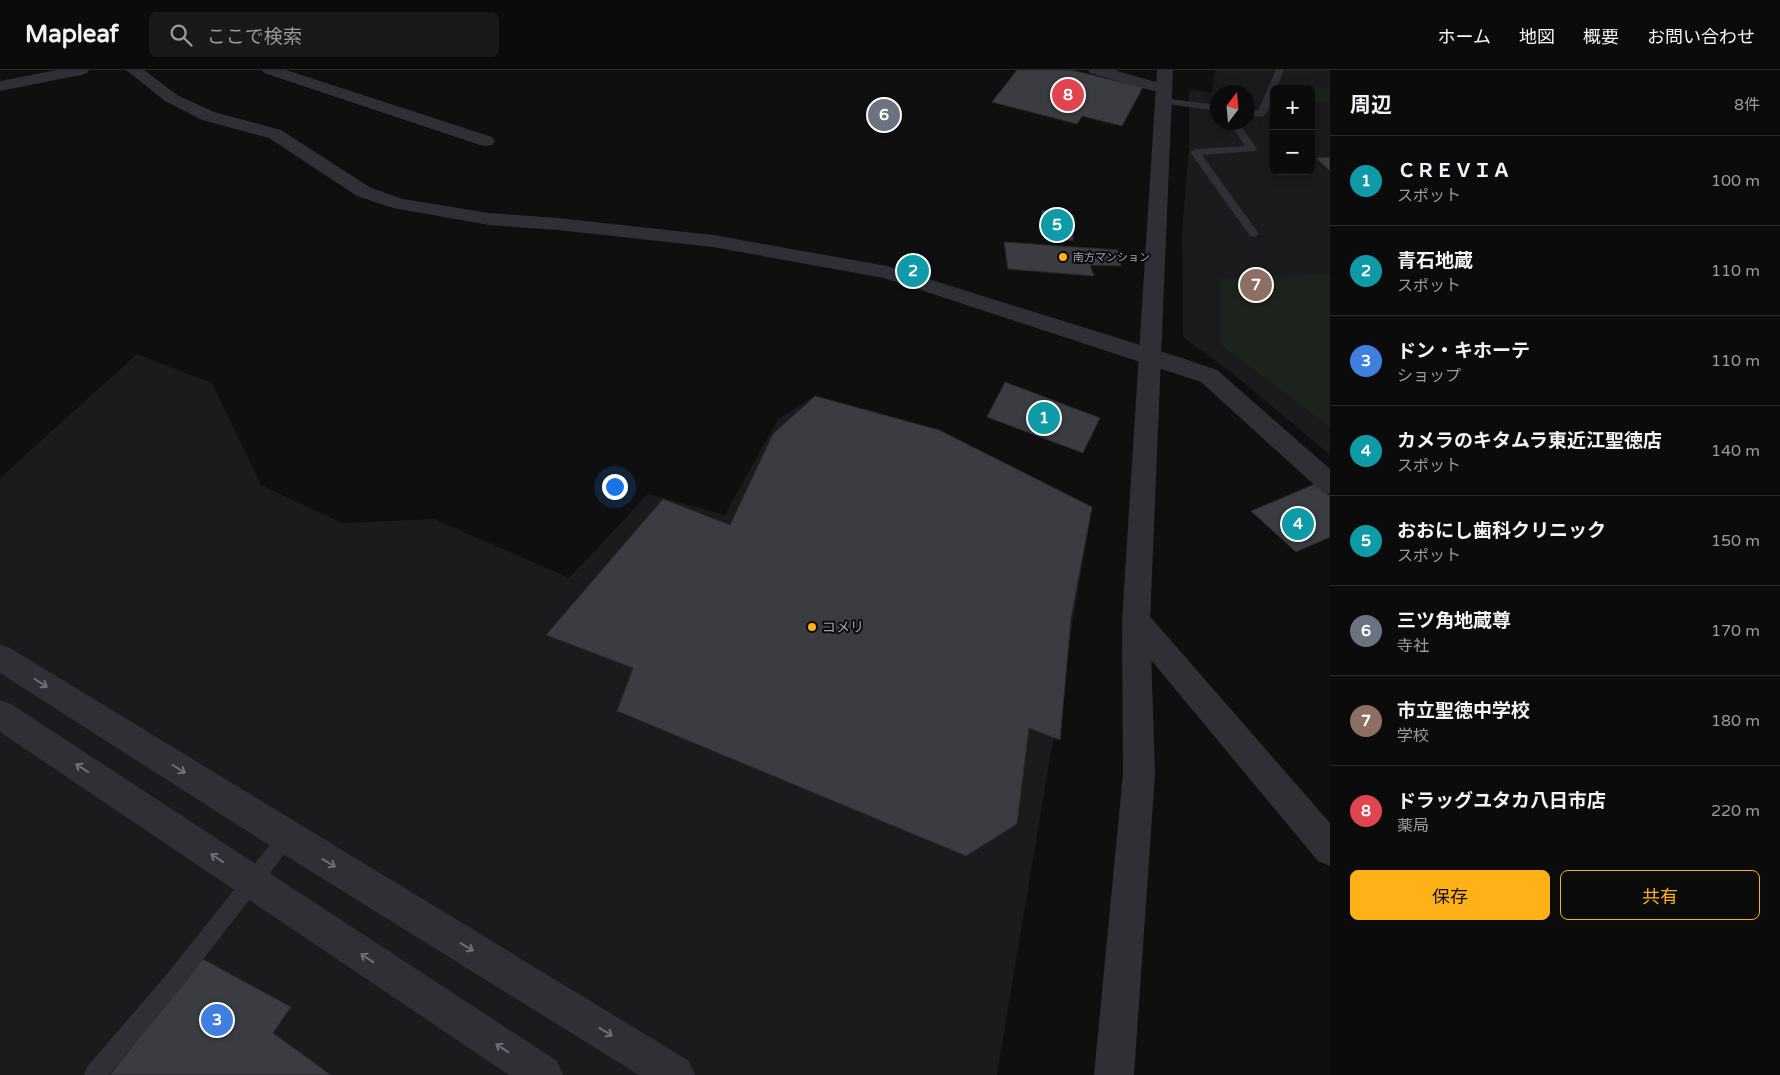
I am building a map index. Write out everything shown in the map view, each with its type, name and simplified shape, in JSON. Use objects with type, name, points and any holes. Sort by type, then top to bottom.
[{"type":"street","points":[[0,86],[81,70]]},
{"type":"street","points":[[134,70],[171,98],[208,116],[275,134],[364,192],[400,204],[489,219],[558,224],[714,241],[887,272],[1150,355],[1209,376],[1330,484]]},
{"type":"street","points":[[270,70],[486,140]]},
{"type":"street","points":[[1096,70],[1164,87],[1136,621],[1139,774],[1114,1075]]},
{"type":"street","points":[[1136,621],[1330,849]]},
{"type":"street","points":[[0,657],[287,837],[675,1075]]},
{"type":"street","points":[[0,714],[543,1075]]},
{"type":"lane","points":[[1255,113],[1261,114],[1280,70]]},
{"type":"lane","points":[[1164,87],[1210,105]]},
{"type":"lane","points":[[1239,130],[1252,149],[1195,152],[1254,234]]},
{"type":"lane","points":[[95,1075],[253,882],[287,837]]},
{"type":"shaded area","points":[[1215,70],[1330,70],[1330,455],[1232,373],[1183,337],[1182,232],[1189,148],[1189,89],[1210,93],[1210,130],[1255,130],[1255,85],[1213,85]]},
{"type":"shaded area","points":[[1330,87],[1330,102],[1315,103],[1315,88]]},
{"type":"shaded area","points":[[1330,274],[1330,427],[1220,344],[1220,279]]},
{"type":"shaded area","points":[[137,354],[212,383],[261,485],[342,523],[434,519],[569,578],[648,494],[725,515],[778,419],[815,396],[939,430],[1092,507],[997,1075],[0,1075],[0,478]]},
{"type":"building","points":[[1017,70],[1071,70],[1143,87],[1122,126],[1082,116],[1077,124],[992,102]]},
{"type":"building","points":[[889,107],[899,122],[879,123],[870,108]]},
{"type":"building","points":[[1330,157],[1330,171],[1316,158]]},
{"type":"building","points":[[1042,210],[1074,215],[1073,241],[1041,235]]},
{"type":"building","name":"南方マンション","points":[[1004,242],[1118,250],[1121,266],[1090,265],[1094,276],[1008,269]]},
{"type":"building","points":[[1005,382],[1100,418],[1083,453],[987,417]]},
{"type":"building","name":"コメリ","points":[[815,396],[939,430],[1092,507],[1071,618],[1060,740],[1029,728],[1017,824],[966,856],[617,711],[633,668],[546,635],[663,499],[730,525],[773,434]]},
{"type":"building","points":[[1315,484],[1330,496],[1330,537],[1296,552],[1251,511]]},
{"type":"building","points":[[201,958],[291,1007],[273,1033],[331,1075],[110,1075]]},
{"type":"place","name":"ドラッグユタカ八日市店","points":[[1068,95]]},
{"type":"place","name":"三ツ角地蔵尊","points":[[884,115]]},
{"type":"place","name":"おおにし歯科クリニック","points":[[1057,225]]},
{"type":"place","name":"南方マンション","points":[[1063,257]]},
{"type":"place","name":"青石地蔵","points":[[913,271]]},
{"type":"place","name":"市立聖徳中学校","points":[[1256,285]]},
{"type":"place","name":"ＣＲＥＶＩＡ","points":[[1044,418]]},
{"type":"place","name":"カメラのキタムラ東近江聖徳店","points":[[1298,524]]},
{"type":"place","name":"コメリ","points":[[812,627]]},
{"type":"place","name":"ドン・キホーテ","points":[[217,1020]]}]
